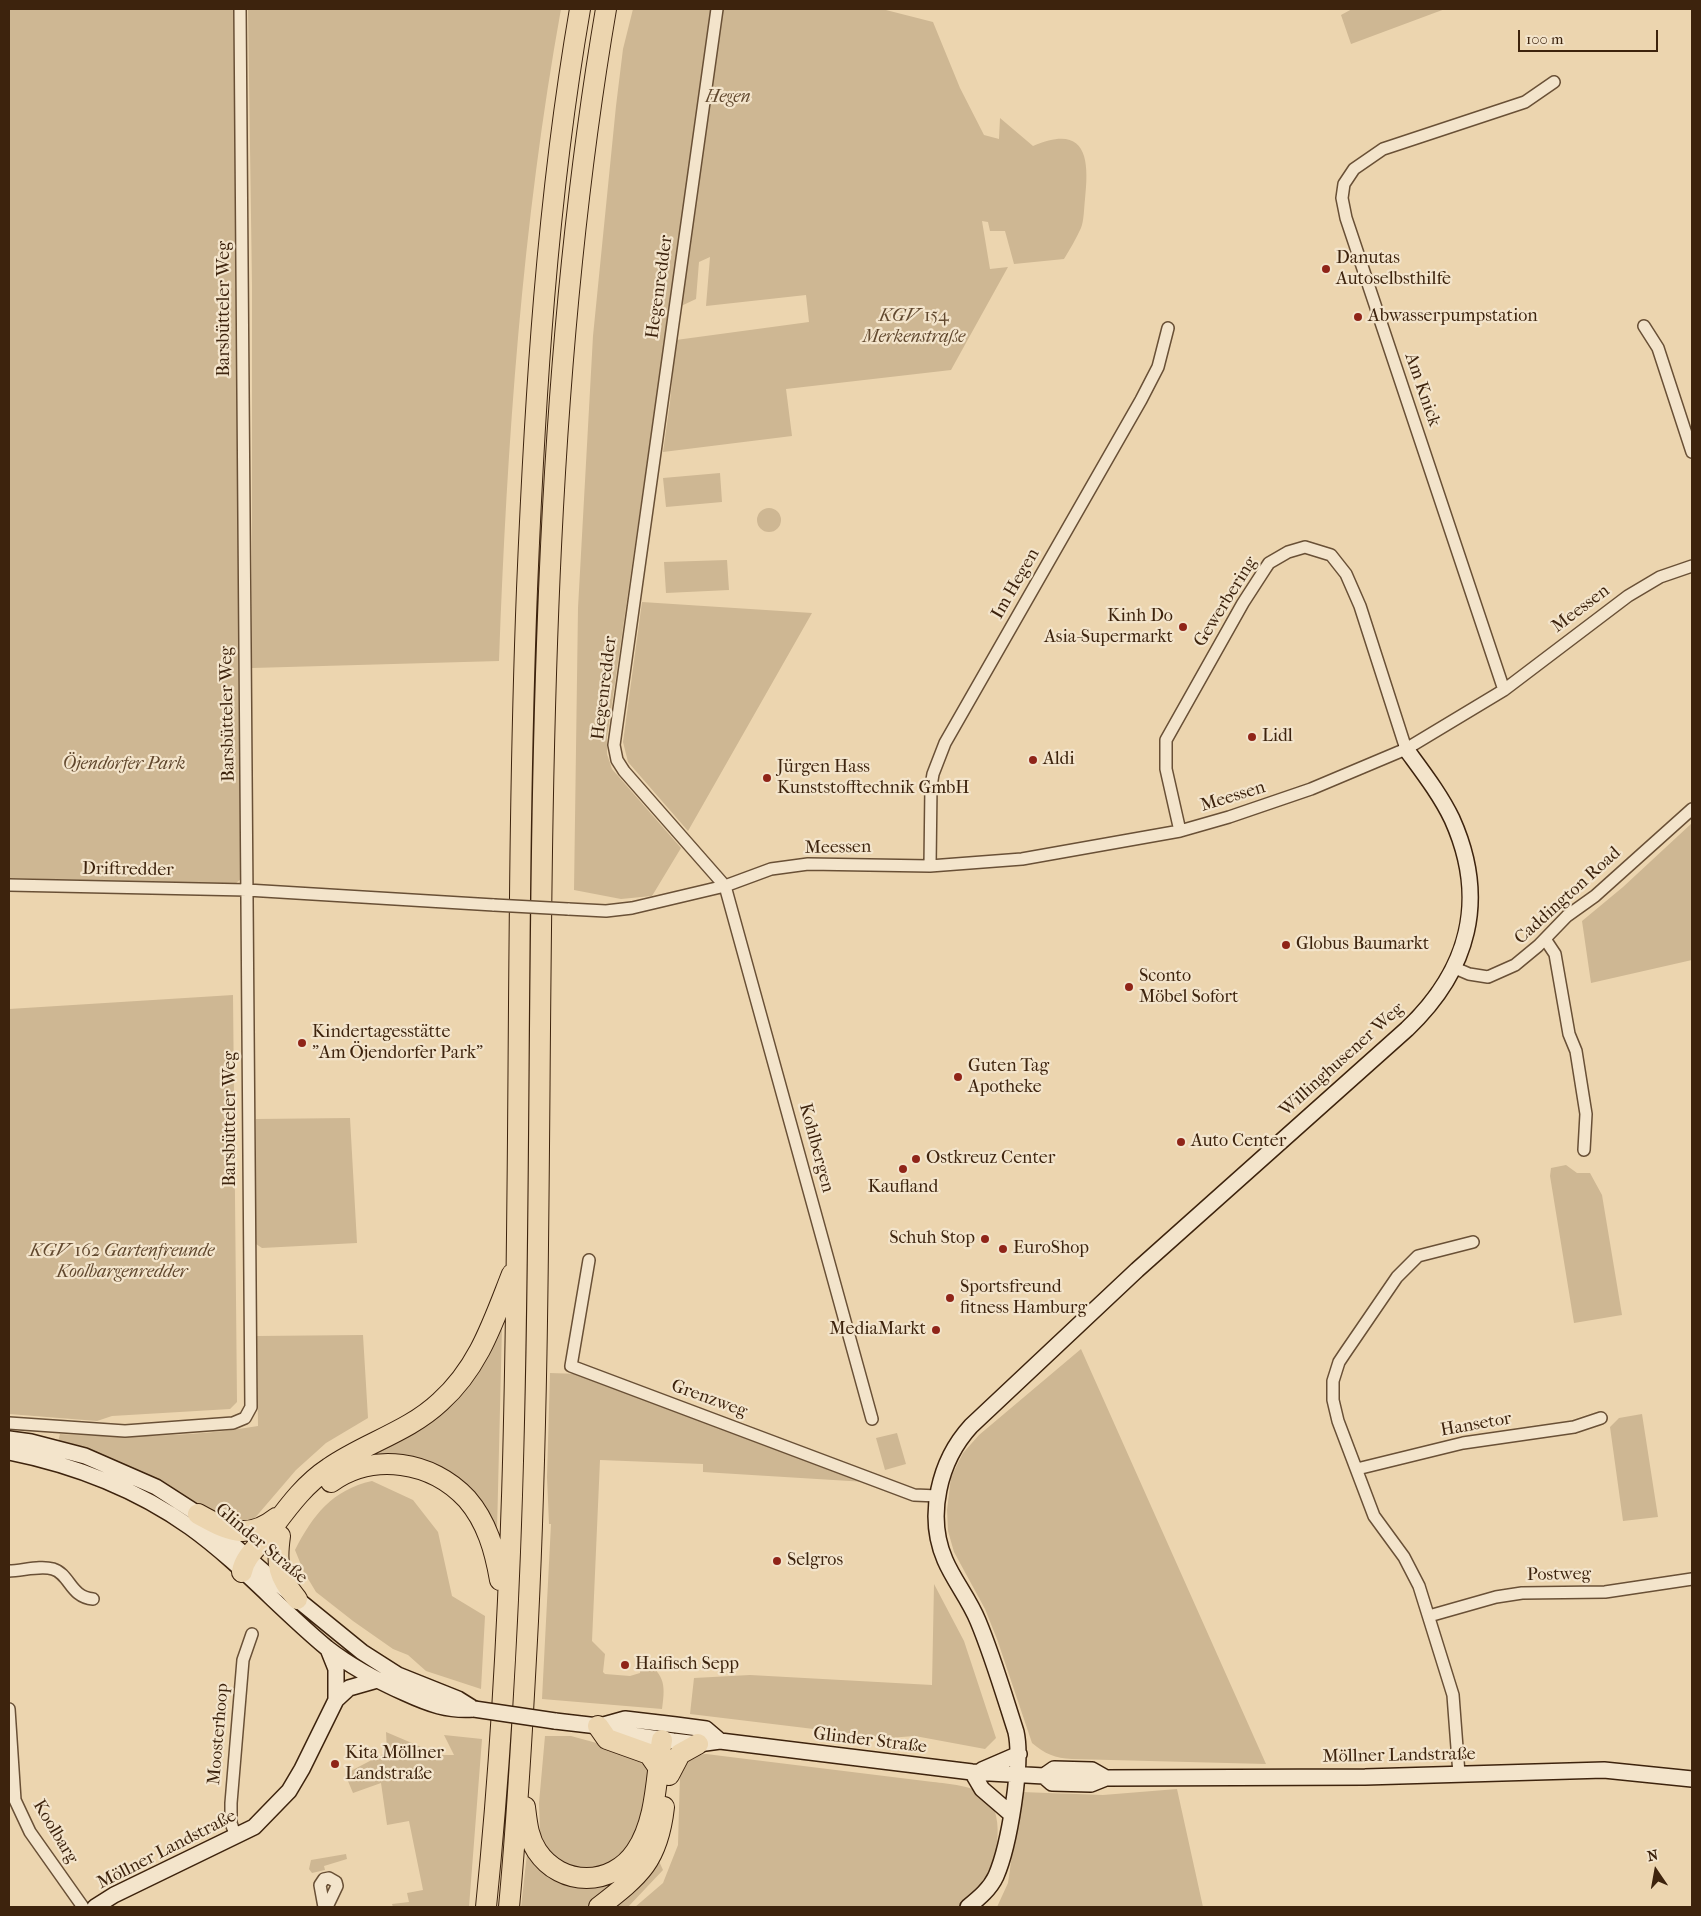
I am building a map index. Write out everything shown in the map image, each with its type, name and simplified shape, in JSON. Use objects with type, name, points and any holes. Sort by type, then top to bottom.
[{"type":"highway","points":[[486,1907],[492,1846],[506,1616],[517,1261],[523,701],[531,498],[550,224],[580,9]]},
{"type":"highway","points":[[508,1907],[521,1752],[534,1468],[545,740],[550,570],[564,357],[576,226],[590,109],[606,13]]},
{"type":"highway","points":[[249,1565],[283,1512],[305,1487],[329,1468],[416,1421],[453,1390],[473,1364],[490,1334],[517,1261]]},
{"type":"highway","points":[[249,1565],[280,1536],[321,1490],[353,1469],[370,1464],[387,1463],[419,1470],[440,1478],[467,1500],[478,1516],[494,1550],[506,1616]]},
{"type":"highway","points":[[198,1514],[224,1528],[244,1532],[263,1527],[283,1512]]},
{"type":"highway","points":[[280,1536],[278,1569],[282,1580],[297,1598]]},
{"type":"highway","points":[[598,1726],[607,1739],[649,1754],[663,1771],[661,1831],[651,1856],[635,1878],[599,1907]]},
{"type":"highway","points":[[521,1752],[527,1829],[537,1851],[554,1869],[578,1879],[595,1878],[614,1872],[636,1852],[650,1820],[663,1771],[669,1732]]},
{"type":"highway","points":[[663,1771],[680,1754],[698,1744]]},
{"type":"main road","name":"Willinghusener Weg","points":[[968,1907],[981,1896],[996,1877],[1002,1857],[1019,1754],[1016,1732],[986,1641],[969,1601],[942,1552],[936,1517],[938,1496],[951,1453],[971,1426],[1130,1276],[1427,1010],[1455,968],[1465,937],[1469,912],[1468,867],[1451,818],[1431,784],[1406,749]]},
{"type":"main road","name":"Glinder Straße","points":[[9,1439],[57,1448],[110,1466],[156,1487],[198,1514],[328,1649],[458,1699],[474,1709]]},
{"type":"main road","name":"Glinder Straße","points":[[9,1452],[34,1457],[87,1474],[147,1500],[297,1598],[377,1680],[418,1699],[454,1711],[474,1709],[598,1726],[625,1734],[706,1729],[720,1741]]},
{"type":"main road","name":"Möllner Landstraße","points":[[328,1649],[343,1684]]},
{"type":"main road","name":"Möllner Landstraße","points":[[95,1907],[114,1895],[254,1827],[289,1791],[302,1769],[343,1684],[358,1659]]},
{"type":"main road","points":[[343,1684],[377,1680]]},
{"type":"main road","name":"Glinder Straße","points":[[669,1732],[698,1744],[720,1741],[972,1772],[1017,1775]]},
{"type":"main road","points":[[1010,1814],[982,1789],[972,1772],[988,1769],[1019,1754]]},
{"type":"main road","name":"Möllner Landstraße","points":[[1017,1775],[1044,1776],[1054,1769],[1092,1770],[1106,1778],[1364,1777],[1604,1770],[1692,1780]]},
{"type":"street","name":"Barsbütteler Weg","points":[[9,1423],[125,1431],[232,1423],[244,1418],[251,1406],[240,9]]},
{"type":"street","name":"Hegenredder","points":[[716,9],[614,734],[617,760],[624,771],[725,886]]},
{"type":"street","name":"Am Knick","points":[[1504,690],[1349,226],[1342,198],[1344,184],[1354,168],[1383,149],[1525,102],[1554,82]]},
{"type":"street","points":[[1644,326],[1658,348],[1692,452]]},
{"type":"street","name":"Im Hegen","points":[[930,866],[931,786],[933,774],[944,743],[1141,400],[1158,367],[1168,328]]},
{"type":"street","name":"Gewerbering","points":[[1180,831],[1166,769],[1166,740],[1243,603],[1265,569],[1269,564],[1288,552],[1305,547],[1331,556],[1346,574],[1360,606],[1406,749]]},
{"type":"street","name":"Meessen","points":[[725,886],[771,869],[808,864],[930,866],[1022,859],[1180,831],[1270,804],[1406,749],[1504,690],[1628,596],[1660,577],[1692,566]]},
{"type":"street","name":"Caddington Road","points":[[1455,968],[1469,974],[1488,977],[1515,965],[1545,939],[1567,916],[1595,896],[1692,809]]},
{"type":"street","name":"Driftredder","points":[[9,885],[247,890]]},
{"type":"street","points":[[247,890],[606,911],[632,908],[725,886]]},
{"type":"street","name":"Kohlbergen","points":[[725,886],[872,1419]]},
{"type":"street","points":[[1545,939],[1555,954],[1569,1034],[1576,1051],[1586,1114],[1584,1150]]},
{"type":"street","points":[[1459,1774],[1453,1695],[1429,1616],[1419,1586],[1404,1557],[1374,1516],[1338,1421],[1333,1400],[1333,1381],[1339,1362],[1397,1277],[1418,1256],[1473,1242]]},
{"type":"street","name":"Grenzweg","points":[[589,1260],[571,1366],[914,1494],[938,1496]]},
{"type":"street","name":"Hansetor","points":[[1357,1469],[1463,1443],[1574,1427],[1601,1418]]},
{"type":"street","points":[[9,1571],[54,1569],[61,1574],[71,1589],[84,1598],[93,1599]]},
{"type":"street","name":"Postweg","points":[[1429,1616],[1496,1597],[1522,1593],[1605,1592],[1692,1579]]},
{"type":"street","name":"Moosterhoop","points":[[236,1837],[231,1823],[231,1795],[243,1660],[252,1634]]},
{"type":"street","name":"Koolbarg","points":[[9,1709],[12,1800],[30,1832],[83,1907]]},
{"type":"green space","name":"Öjendorfer Park","points":[[9,9],[237,9],[241,879],[235,884],[9,878]]},
{"type":"green space","points":[[248,9],[561,9],[536,171],[518,334],[502,579],[499,661],[252,668],[252,286]]},
{"type":"green space","points":[[633,9],[882,9],[933,22],[960,88],[984,135],[999,139],[1000,118],[1033,146],[1050,140],[1064,139],[1074,142],[1080,148],[1084,158],[1086,183],[1082,225],[1064,259],[1014,264],[1005,231],[990,231],[988,222],[982,221],[990,269],[1008,267],[951,370],[786,389],[792,436],[663,452],[676,340],[809,322],[806,295],[706,306],[710,257],[699,262],[696,299],[681,306],[687,261],[676,261],[607,738],[607,754],[612,769],[681,848],[652,896],[621,899],[574,890],[578,608],[593,336],[616,106],[623,49]]},
{"type":"green space","points":[[1352,9],[1445,9],[1351,44],[1341,15]]},
{"type":"green space","points":[[720,473],[722,502],[666,507],[663,478]]},
{"type":"green space","points":[[769,508],[774,509],[780,515],[780,525],[774,531],[769,532],[764,531],[758,525],[757,520],[758,515],[764,509]]},
{"type":"green space","points":[[727,560],[729,590],[666,593],[664,562]]},
{"type":"green space","points":[[642,602],[812,613],[688,831],[628,762],[623,742]]},
{"type":"green space","points":[[1692,823],[1692,960],[1591,983],[1582,921],[1623,887]]},
{"type":"green space","name":"KGV 162 Gartenfreunde Koolbargenredder","points":[[233,995],[237,1402],[230,1409],[112,1416],[97,1421],[9,1414],[9,1009]]},
{"type":"green space","points":[[350,1118],[357,1243],[262,1248],[256,1244],[256,1119]]},
{"type":"green space","points":[[1566,1165],[1577,1173],[1590,1173],[1602,1195],[1622,1315],[1574,1323],[1550,1176],[1551,1168]]},
{"type":"green space","points":[[502,1326],[497,1531],[493,1533],[481,1510],[380,1457],[373,1449],[401,1437]]},
{"type":"green space","points":[[363,1335],[368,1418],[326,1443],[296,1470],[248,1526],[221,1521],[132,1468],[58,1442],[60,1434],[159,1436],[258,1426],[257,1336]]},
{"type":"green space","points":[[1081,1349],[1266,1764],[1066,1758],[1050,1755],[1032,1743],[985,1609],[954,1552],[948,1531],[947,1510],[951,1477],[963,1453],[979,1435]]},
{"type":"green space","points":[[550,1373],[579,1374],[866,1482],[703,1472],[703,1464],[600,1460],[592,1641],[605,1654],[603,1672],[605,1674],[630,1676],[640,1673],[641,1658],[655,1669],[662,1679],[664,1692],[662,1709],[542,1699],[551,1524],[549,1524],[547,1477]]},
{"type":"green space","points":[[1642,1414],[1658,1517],[1623,1521],[1610,1427],[1619,1418]]},
{"type":"green space","points":[[897,1433],[906,1464],[885,1470],[876,1438]]},
{"type":"green space","points":[[372,1481],[413,1500],[438,1532],[452,1596],[485,1616],[481,1689],[426,1671],[408,1655],[393,1649],[316,1592],[304,1572],[295,1550],[317,1515],[325,1506],[346,1491]]},
{"type":"green space","points":[[934,1584],[964,1641],[996,1738],[985,1749],[915,1736],[888,1738],[690,1714],[694,1678],[750,1675],[932,1685]]},
{"type":"green space","points":[[386,1732],[440,1755],[454,1755],[444,1735],[482,1739],[469,1907],[393,1907],[392,1904],[409,1902],[407,1893],[423,1890],[409,1821],[387,1825],[381,1783],[353,1793],[345,1774],[387,1752]]},
{"type":"green space","points":[[545,1736],[571,1736],[637,1754],[646,1763],[650,1773],[637,1828],[625,1849],[611,1862],[585,1870],[565,1865],[549,1851],[540,1833],[539,1803]]},
{"type":"green space","points":[[706,1754],[953,1784],[974,1789],[985,1796],[992,1805],[998,1829],[994,1858],[985,1883],[977,1894],[962,1907],[635,1907],[663,1883],[678,1845],[680,1774],[688,1756]]},
{"type":"green space","points":[[1177,1789],[1203,1907],[997,1907],[1008,1883],[1021,1792],[1103,1795]]},
{"type":"green space","points":[[528,1845],[554,1874],[640,1863],[589,1907],[521,1907]]},
{"type":"green space","points":[[346,1854],[347,1859],[324,1866],[325,1870],[312,1873],[309,1869],[311,1860]]},
{"type":"green space","points":[[658,1859],[663,1870],[628,1907],[612,1907]]},
{"type":"place","name":"Danutas Autoselbsthilfe","points":[[1326,269]]},
{"type":"place","name":"Abwasserpumpstation","points":[[1358,317]]},
{"type":"place","name":"Kinh Do Asia-Supermarkt","points":[[1183,627]]},
{"type":"place","name":"Lidl","points":[[1252,737]]},
{"type":"place","name":"Aldi","points":[[1033,760]]},
{"type":"place","name":"Jürgen Hass Kunststofftechnik GmbH","points":[[767,778]]},
{"type":"place","name":"Globus Baumarkt","points":[[1286,945]]},
{"type":"place","name":"Sconto Möbel Sofort","points":[[1129,987]]},
{"type":"place","name":"Kindertagesstätte \"Am Öjendorfer Park\"","points":[[302,1043]]},
{"type":"place","name":"Guten Tag Apotheke","points":[[958,1077]]},
{"type":"place","name":"Auto Center","points":[[1181,1142]]},
{"type":"place","name":"Ostkreuz Center","points":[[916,1159]]},
{"type":"place","name":"Kaufland","points":[[903,1169]]},
{"type":"place","name":"Schuh Stop","points":[[985,1239]]},
{"type":"place","name":"EuroShop","points":[[1003,1249]]},
{"type":"place","name":"Sportsfreund fitness Hamburg","points":[[950,1298]]},
{"type":"place","name":"MediaMarkt","points":[[936,1330]]},
{"type":"place","name":"Selgros","points":[[777,1561]]},
{"type":"place","name":"Haifisch Sepp","points":[[625,1665]]},
{"type":"place","name":"Kita Möllner Landstraße","points":[[335,1764]]},
{"type":"park label","name":"Hegen","points":[[728,98]]},
{"type":"park label","name":"KGV 154 Merkenstraße","points":[[914,327]]}]
